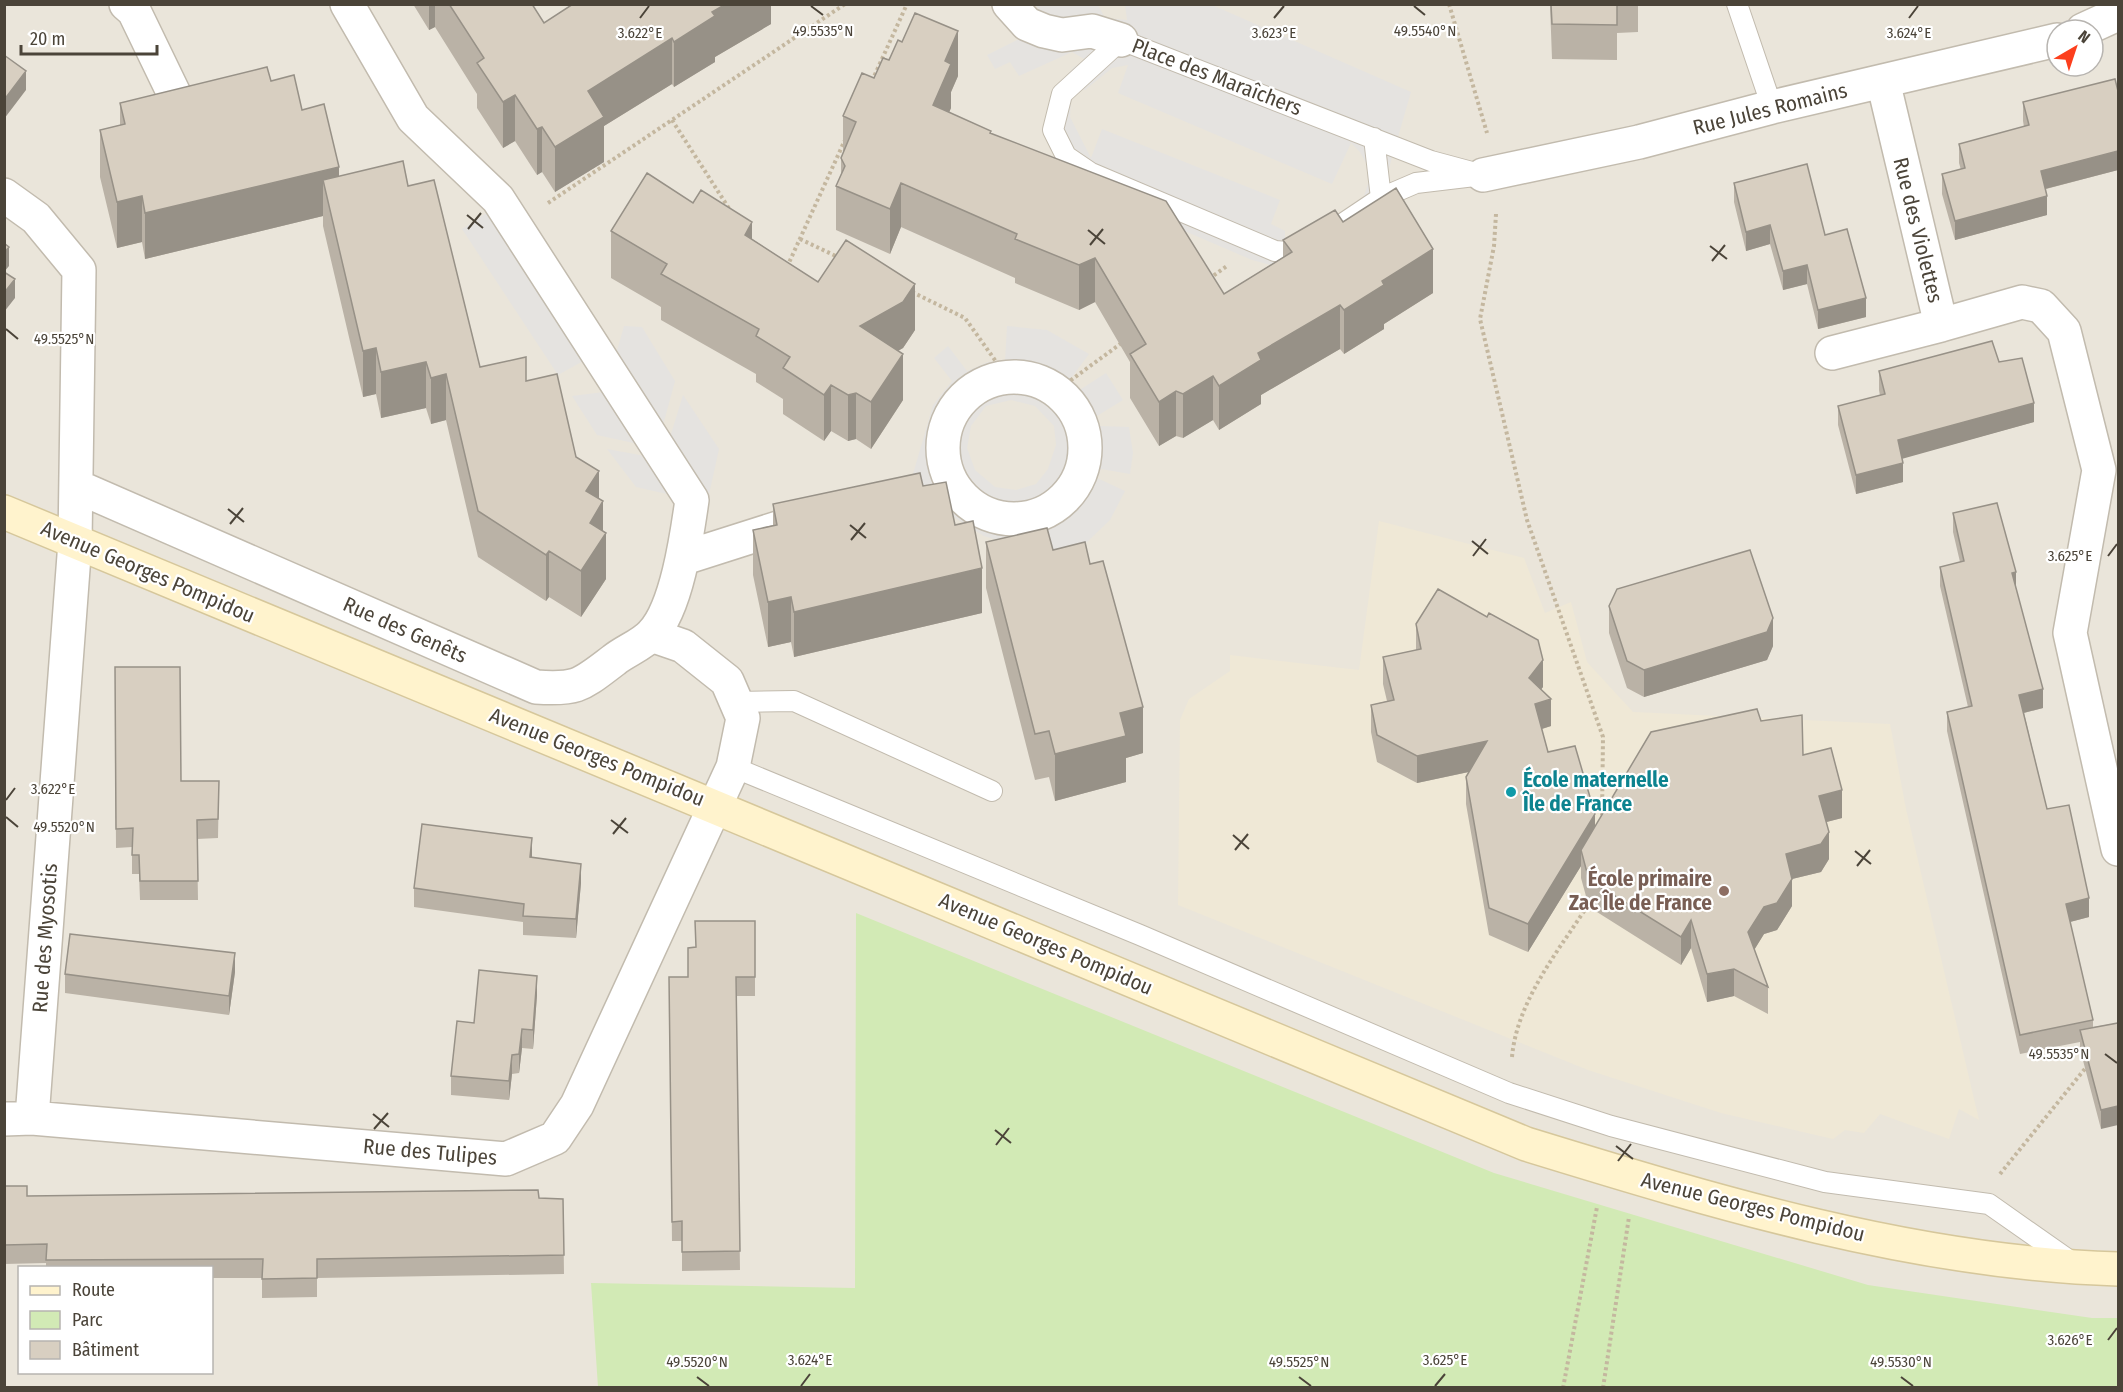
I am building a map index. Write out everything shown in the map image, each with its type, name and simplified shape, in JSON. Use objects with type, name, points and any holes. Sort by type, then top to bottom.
[{"type":"main road","name":"Avenue Georges Pompidou","points":[[4,512],[1526,1144],[1707,1198],[1914,1247],[2081,1268],[2118,1269]]},
{"type":"street","points":[[126,4],[134,11],[177,100]]},
{"type":"street","name":"Rue des Genêts","points":[[76,486],[536,687],[564,689],[581,685],[651,635],[661,620],[684,558],[692,500],[498,199],[413,118],[347,4]]},
{"type":"street","points":[[1009,4],[1027,24],[1044,31],[1062,35],[1092,31],[1121,40]]},
{"type":"street","name":"Rue Jules Romains","points":[[1491,173],[1639,142],[1772,107],[2045,43]]},
{"type":"street","name":"Rue des Violettes","points":[[1883,81],[1941,325],[2022,302],[2041,306],[2064,331],[2099,470],[2070,633],[2118,849]]},
{"type":"street","name":"Rue des Myosotis","points":[[4,195],[36,218],[78,270],[75,542],[18,1118]]},
{"type":"street","points":[[1832,353],[1941,325]]},
{"type":"street","points":[[1007,377],[1033,380],[1056,391],[1072,408],[1079,422],[1085,454],[1079,476],[1066,497],[1047,511],[1024,519],[1000,518],[978,510],[960,495],[947,474],[942,453],[944,431],[953,410],[967,394],[986,382],[1007,377]]},
{"type":"street","points":[[914,484],[947,474]]},
{"type":"street","points":[[684,558],[827,512]]},
{"type":"street","points":[[651,635],[683,646],[727,681],[736,702]]},
{"type":"street","name":"Rue des Tulipes","points":[[18,1118],[506,1159],[555,1138],[577,1105],[733,767],[742,718],[736,702]]},
{"type":"lane","points":[[1737,4],[1772,107]]},
{"type":"lane","name":"Place des Maraîchers","points":[[1121,40],[1431,161],[1491,173],[1416,183],[1381,198],[1299,253],[1275,251],[1091,173],[1066,156],[1053,130],[1062,94],[1121,40]]},
{"type":"lane","points":[[1374,138],[1381,198]]},
{"type":"lane","points":[[736,702],[794,701],[992,790]]},
{"type":"lane","points":[[733,767],[1140,935],[1509,1093],[1611,1126],[1825,1182],[1989,1204],[2081,1268]]},
{"type":"path","points":[[515,225],[845,4]]},
{"type":"path","points":[[868,90],[907,4]]},
{"type":"path","points":[[1449,4],[1491,173],[1494,246],[1480,319],[1527,520],[1604,737],[1602,828]]},
{"type":"path","points":[[672,120],[735,218]]},
{"type":"path","points":[[783,277],[849,132]]},
{"type":"path","points":[[800,239],[841,259]]},
{"type":"path","points":[[1200,286],[1257,244]]},
{"type":"path","points":[[903,288],[965,318],[1007,377]]},
{"type":"path","points":[[1056,391],[1132,335]]},
{"type":"path","points":[[1509,1093],[1514,1042],[1533,992],[1594,895]]},
{"type":"path","points":[[1976,1202],[2089,1064]]},
{"type":"path","points":[[1563,1388],[1620,1173]]},
{"type":"path","points":[[1604,1388],[1620,1173]]},
{"type":"shaded area","points":[[5,5],[2118,5],[2118,1387],[5,1387]]},
{"type":"shaded area","points":[[1036,5],[1098,5],[1105,18],[1127,20],[1125,5],[1212,5],[1411,92],[1376,213],[1274,266],[1252,260],[1066,180],[1048,129],[1048,105],[1063,80],[1074,67],[1086,60],[1072,52],[1019,76],[1010,62],[995,69],[987,55],[1021,38],[1041,15]],"holes":[[[1128,65],[1118,93],[1332,184],[1351,143],[1360,152],[1367,165],[1370,178],[1364,196],[1328,222],[1300,236],[1285,238],[1285,231],[1271,224],[1280,200],[1102,129],[1091,158],[1070,117],[1071,100],[1076,87],[1085,90],[1112,68]]]},
{"type":"shaded area","points":[[511,197],[616,354],[624,326],[642,327],[675,381],[663,425],[671,434],[683,395],[719,449],[707,503],[636,487],[607,449],[645,456],[638,444],[597,435],[572,396],[604,392],[585,360],[558,375],[462,229]]},
{"type":"shaded area","points":[[1007,326],[1047,330],[1089,354],[1069,381],[1078,391],[1106,373],[1123,400],[1097,416],[1099,426],[1129,427],[1133,453],[1130,474],[1101,469],[1097,478],[1125,491],[1110,520],[1063,560],[984,536],[925,499],[913,474],[933,405],[952,381],[934,358],[948,346],[967,371],[988,362],[1005,361]],"holes":[[[1011,400],[1035,406],[1054,426],[1056,445],[1048,469],[1036,484],[1016,490],[995,487],[975,470],[967,448],[971,426],[986,406]]]},
{"type":"shaded area","points":[[1379,521],[1524,558],[1545,613],[1571,602],[1587,662],[1633,712],[1890,724],[1906,809],[1979,1120],[1959,1109],[1949,1139],[1880,1114],[1864,1133],[1845,1130],[1833,1139],[1721,1113],[1588,1070],[1178,905],[1180,720],[1189,699],[1230,671],[1230,655],[1359,670]]},
{"type":"green space","points":[[856,913],[1494,1173],[1868,1285],[2092,1318],[2118,1318],[2118,1387],[598,1387],[591,1283],[855,1288]]},
{"type":"building","points":[[449,4],[532,4],[544,23],[573,4],[726,4],[712,12],[715,16],[674,42],[672,38],[588,91],[604,117],[555,147],[542,127],[537,129],[515,95],[503,102],[477,63],[484,58]]},
{"type":"building","points":[[1551,4],[1617,4],[1617,25],[1552,24]]},
{"type":"building","points":[[915,13],[958,31],[945,61],[951,64],[933,105],[991,131],[990,133],[1166,201],[1224,294],[1292,252],[1283,240],[1335,210],[1343,222],[1396,188],[1433,249],[1382,281],[1384,285],[1344,310],[1340,305],[1258,353],[1261,360],[1219,386],[1213,376],[1183,394],[1176,391],[1159,402],[1130,354],[1146,344],[1095,258],[1079,265],[1015,239],[1017,234],[901,183],[890,209],[836,186],[845,166],[841,158],[856,122],[843,116],[862,73],[874,78],[883,58],[889,60],[898,40],[902,42]]},
{"type":"building","points":[[4,55],[26,71],[4,100]]},
{"type":"building","points":[[267,67],[271,81],[294,75],[302,110],[324,104],[339,167],[145,213],[142,196],[117,202],[100,130],[125,124],[120,103]]},
{"type":"building","points":[[2115,79],[2118,91],[2118,151],[2041,171],[2047,196],[1955,221],[1942,174],[1965,168],[1959,144],[2029,125],[2023,102]]},
{"type":"building","points":[[403,161],[408,186],[434,180],[480,367],[526,357],[526,381],[557,374],[576,457],[599,471],[586,491],[603,501],[590,523],[606,533],[581,571],[549,551],[546,555],[478,511],[446,374],[431,378],[426,362],[381,372],[376,348],[363,351],[323,180]]},
{"type":"building","points":[[1807,164],[1825,235],[1847,229],[1866,298],[1818,310],[1807,265],[1783,271],[1770,225],[1746,232],[1734,183]]},
{"type":"building","points":[[647,173],[693,203],[701,190],[752,222],[745,235],[818,282],[846,240],[915,284],[903,302],[860,326],[903,354],[871,402],[856,393],[848,395],[831,385],[824,395],[783,368],[790,357],[756,336],[759,329],[661,274],[667,264],[611,231]]},
{"type":"building","points":[[4,243],[9,247],[4,253]]},
{"type":"building","points":[[4,272],[15,279],[4,293]]},
{"type":"building","points":[[1992,341],[1999,362],[2022,358],[2034,403],[1898,440],[1903,463],[1856,475],[1838,406],[1885,394],[1879,371]]},
{"type":"building","points":[[920,473],[923,486],[946,482],[955,525],[973,521],[982,568],[794,612],[791,597],[768,602],[753,530],[777,525],[773,504]]},
{"type":"building","points":[[1997,503],[2016,572],[2012,573],[2043,689],[2019,695],[2047,809],[2069,805],[2089,898],[2066,904],[2093,1020],[2020,1035],[1947,712],[1972,706],[1940,567],[1964,561],[1953,513]]},
{"type":"building","points":[[1047,528],[1053,550],[1085,542],[1090,564],[1103,561],[1143,707],[1120,713],[1126,736],[1055,754],[1049,731],[1035,734],[986,542]]},
{"type":"building","points":[[1750,550],[1773,618],[1767,632],[1644,670],[1627,661],[1609,606],[1617,589]]},
{"type":"building","name":"École maternelle Île de France","points":[[1438,589],[1487,617],[1489,613],[1538,640],[1543,660],[1529,678],[1551,699],[1535,704],[1548,752],[1575,746],[1595,814],[1528,924],[1489,908],[1466,777],[1487,741],[1417,756],[1377,735],[1371,705],[1394,700],[1383,657],[1421,649],[1416,624]]},
{"type":"building","points":[[115,667],[180,667],[181,781],[219,781],[218,819],[197,820],[198,881],[140,881],[139,855],[132,855],[133,828],[116,829]]},
{"type":"building","points":[[1757,709],[1761,721],[1802,715],[1803,755],[1831,748],[1842,790],[1819,796],[1829,832],[1821,844],[1786,854],[1792,879],[1777,903],[1764,907],[1748,932],[1768,987],[1734,969],[1707,974],[1691,920],[1681,937],[1589,880],[1581,850],[1651,732]]},
{"type":"building","points":[[422,824],[532,838],[530,857],[581,864],[576,919],[523,916],[524,904],[414,888]]},
{"type":"building","points":[[695,921],[755,921],[755,977],[736,977],[740,1251],[682,1252],[682,1221],[672,1222],[669,977],[688,977],[688,948],[696,947]]},
{"type":"building","points":[[70,934],[235,953],[229,996],[65,974]]},
{"type":"building","points":[[479,970],[537,976],[533,1030],[522,1029],[519,1054],[512,1055],[509,1081],[451,1076],[457,1021],[474,1023]]},
{"type":"building","points":[[2118,1023],[2118,1106],[2101,1110],[2080,1030]]},
{"type":"building","points":[[4,1186],[27,1186],[27,1196],[538,1190],[539,1198],[563,1199],[564,1255],[317,1259],[317,1278],[262,1279],[263,1259],[46,1260],[47,1244],[4,1245]]},
{"type":"place","name":"École maternelle Île de France","points":[[1511,792]]},
{"type":"place","name":"École primaire Zac Île de France","points":[[1724,891]]}]
